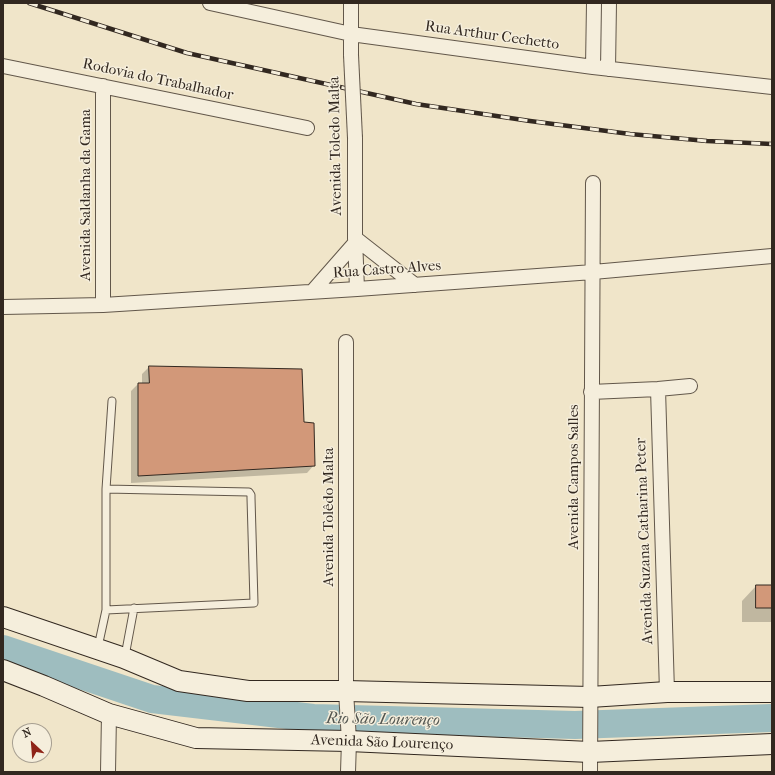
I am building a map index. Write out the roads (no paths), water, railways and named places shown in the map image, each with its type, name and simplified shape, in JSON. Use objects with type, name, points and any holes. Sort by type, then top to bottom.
[{"type":"main road","points":[[3,617],[124,658],[179,681],[248,691],[346,698],[590,704],[667,692],[772,692]]},
{"type":"main road","name":"Avenida São Lourenço","points":[[3,670],[108,714],[196,738],[348,738],[590,747],[772,744]]},
{"type":"street","name":"Rua Arthur Cechetto","points":[[210,3],[351,34],[608,69],[772,87]]},
{"type":"street","name":"Avenida Toledo Malta","points":[[351,3],[357,289]]},
{"type":"street","points":[[593,67],[594,3]]},
{"type":"street","points":[[608,69],[609,3]]},
{"type":"street","name":"Rodovia do Trabalhador","points":[[3,66],[307,128]]},
{"type":"street","name":"Avenida Saldanha da Gama","points":[[103,86],[103,305]]},
{"type":"street","name":"Avenida Campos Salles","points":[[590,772],[593,183]]},
{"type":"street","points":[[312,292],[355,240],[415,285]]},
{"type":"street","name":"Rua Castro Alves","points":[[3,307],[103,305],[312,292],[593,272],[772,256]]},
{"type":"street","name":"Avenida Tolêdo Malta","points":[[346,342],[346,698]]},
{"type":"street","points":[[591,392],[690,386]]},
{"type":"street","name":"Avenida Suzana Catharina Peter","points":[[658,389],[667,692]]},
{"type":"street","points":[[346,698],[348,772]]},
{"type":"street","points":[[108,714],[108,772]]},
{"type":"lane","points":[[98,649],[106,610],[106,489],[112,401]]},
{"type":"lane","points":[[106,489],[249,492],[251,495],[254,603],[106,610]]},
{"type":"lane","points":[[124,658],[134,608]]},
{"type":"waterway","name":"Rio São Lourenço","points":[[3,649],[152,699],[313,718],[575,725],[772,718]]},
{"type":"railway","points":[[29,3],[187,53],[416,104],[630,134],[707,141],[772,144]]}]
